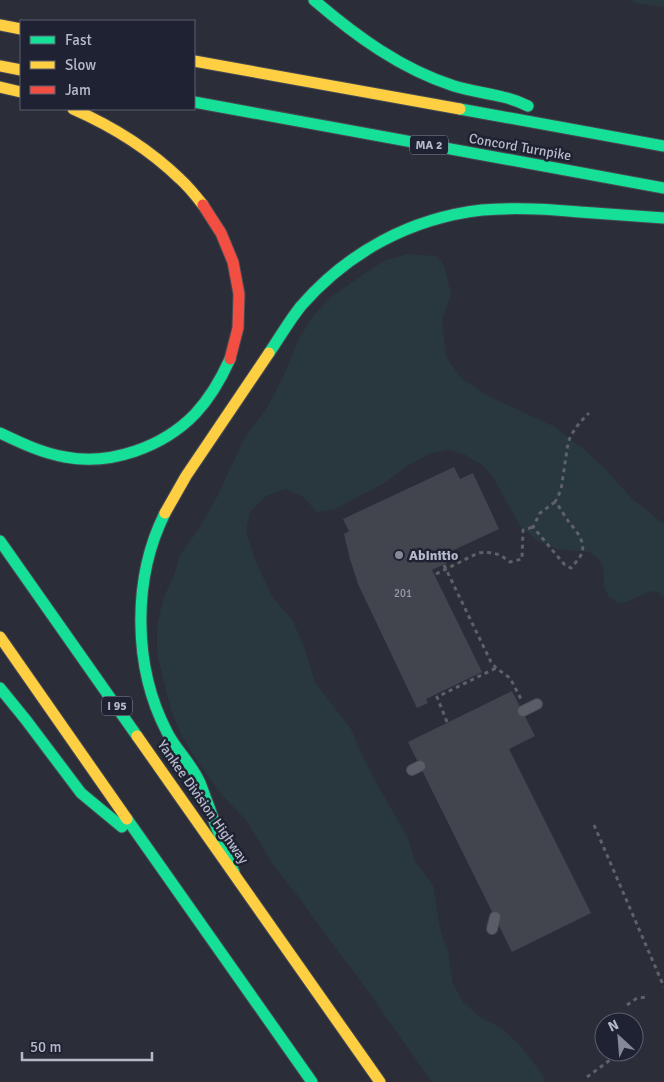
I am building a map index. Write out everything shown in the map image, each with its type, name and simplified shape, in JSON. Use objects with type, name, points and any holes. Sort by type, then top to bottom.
[{"type":"highway","points":[[314,0],[363,39],[414,69],[472,91],[511,99],[595,133]]},
{"type":"highway","points":[[0,25],[20,29]]},
{"type":"highway","name":"Concord Turnpike","points":[[195,60],[664,146]]},
{"type":"highway","points":[[0,66],[20,70]]},
{"type":"highway","points":[[0,87],[20,92]]},
{"type":"highway","name":"Concord Turnpike","points":[[195,102],[664,188]]},
{"type":"highway","points":[[0,433],[30,448],[76,459],[110,457],[139,450],[166,437],[194,415],[216,387],[228,366],[235,343],[239,320],[236,278],[226,245],[208,213],[186,185],[161,160],[122,134],[75,110]]},
{"type":"highway","points":[[234,872],[198,781],[172,740],[159,714],[146,670],[142,641],[143,586],[150,557],[167,509],[192,467],[304,302],[340,268],[366,249],[408,228],[440,218],[489,209],[526,208],[664,218]]},
{"type":"highway","name":"Yankee Division Highway","points":[[0,540],[380,1082]]},
{"type":"highway","points":[[0,637],[312,1082]]},
{"type":"highway","points":[[0,688],[81,793],[149,849]]},
{"type":"lane","points":[[524,710],[538,704]]},
{"type":"lane","points":[[492,929],[495,917]]},
{"type":"path","points":[[436,574],[445,567],[473,555],[486,552],[499,554],[510,562],[522,559],[524,530],[533,526],[540,513],[555,502],[561,490],[570,437],[589,413]]},
{"type":"path","points":[[533,526],[564,564],[572,568],[581,555],[582,543],[578,533],[567,521],[555,502]]},
{"type":"path","points":[[445,567],[491,662],[510,678],[524,710]]},
{"type":"path","points":[[447,722],[437,697],[496,668]]},
{"type":"path","points":[[594,826],[664,987]]},
{"type":"path","points":[[627,1005],[637,998],[648,997]]},
{"type":"path","points":[[587,1077],[607,1062]]},
{"type":"shaded area","points":[[627,0],[664,0],[664,7],[642,4]]},
{"type":"shaded area","points":[[409,254],[436,256],[444,265],[451,295],[442,319],[446,357],[461,378],[484,394],[553,426],[587,452],[632,499],[664,524],[664,597],[657,591],[649,592],[626,602],[618,603],[609,597],[604,587],[603,567],[598,558],[589,552],[557,549],[538,541],[520,526],[493,477],[483,466],[464,454],[448,450],[429,454],[407,466],[386,482],[335,509],[317,512],[302,496],[286,489],[266,496],[250,512],[246,531],[254,557],[271,595],[293,621],[304,647],[315,682],[351,729],[377,784],[407,836],[415,862],[433,885],[441,933],[448,951],[453,984],[463,1002],[480,1017],[501,1028],[520,1045],[541,1073],[545,1082],[432,1082],[355,973],[273,865],[247,821],[221,794],[199,764],[182,737],[171,710],[157,653],[157,626],[163,599],[174,575],[180,555],[200,527],[217,497],[245,437],[267,408],[285,373],[299,338],[314,315],[331,297],[385,260]]},
{"type":"building","points":[[454,467],[460,479],[473,473],[499,529],[443,555],[447,563],[432,570],[482,672],[426,699],[428,703],[417,708],[358,584],[344,534],[349,531],[343,519]]},
{"type":"building","points":[[512,691],[535,736],[509,749],[591,913],[512,952],[408,742]]},
{"type":"traffic: fast","points":[[314,0],[363,39],[397,61],[434,79],[454,86],[506,98],[528,106]]},
{"type":"traffic: fast","points":[[195,102],[664,188]]},
{"type":"traffic: fast","points":[[460,109],[664,146]]},
{"type":"traffic: fast","points":[[269,353],[301,306],[339,269],[382,241],[430,221],[456,214],[507,209],[544,209],[664,218]]},
{"type":"traffic: fast","points":[[0,433],[40,450],[65,457],[100,459],[135,451],[168,436],[195,414],[215,388],[230,359]]},
{"type":"traffic: fast","points":[[165,513],[154,539],[142,594],[143,652],[148,680],[156,707],[167,732],[200,783],[234,872]]},
{"type":"traffic: fast","points":[[0,541],[137,736]]},
{"type":"traffic: fast","points":[[0,688],[81,793],[122,827]]},
{"type":"traffic: fast","points":[[127,819],[312,1082]]},
{"type":"traffic: slow","points":[[0,25],[20,29]]},
{"type":"traffic: slow","points":[[195,61],[460,109]]},
{"type":"traffic: slow","points":[[0,66],[20,70]]},
{"type":"traffic: slow","points":[[0,87],[20,92]]},
{"type":"traffic: slow","points":[[75,110],[103,123],[143,148],[183,182],[203,205]]},
{"type":"traffic: slow","points":[[165,513],[186,476],[269,353]]},
{"type":"traffic: slow","points":[[0,637],[127,819]]},
{"type":"traffic: slow","points":[[137,736],[380,1082]]},
{"type":"traffic: jam","points":[[203,205],[221,233],[233,262],[239,294],[238,328],[230,359]]},
{"type":"place","name":"AbInitio","points":[[399,555]]}]
